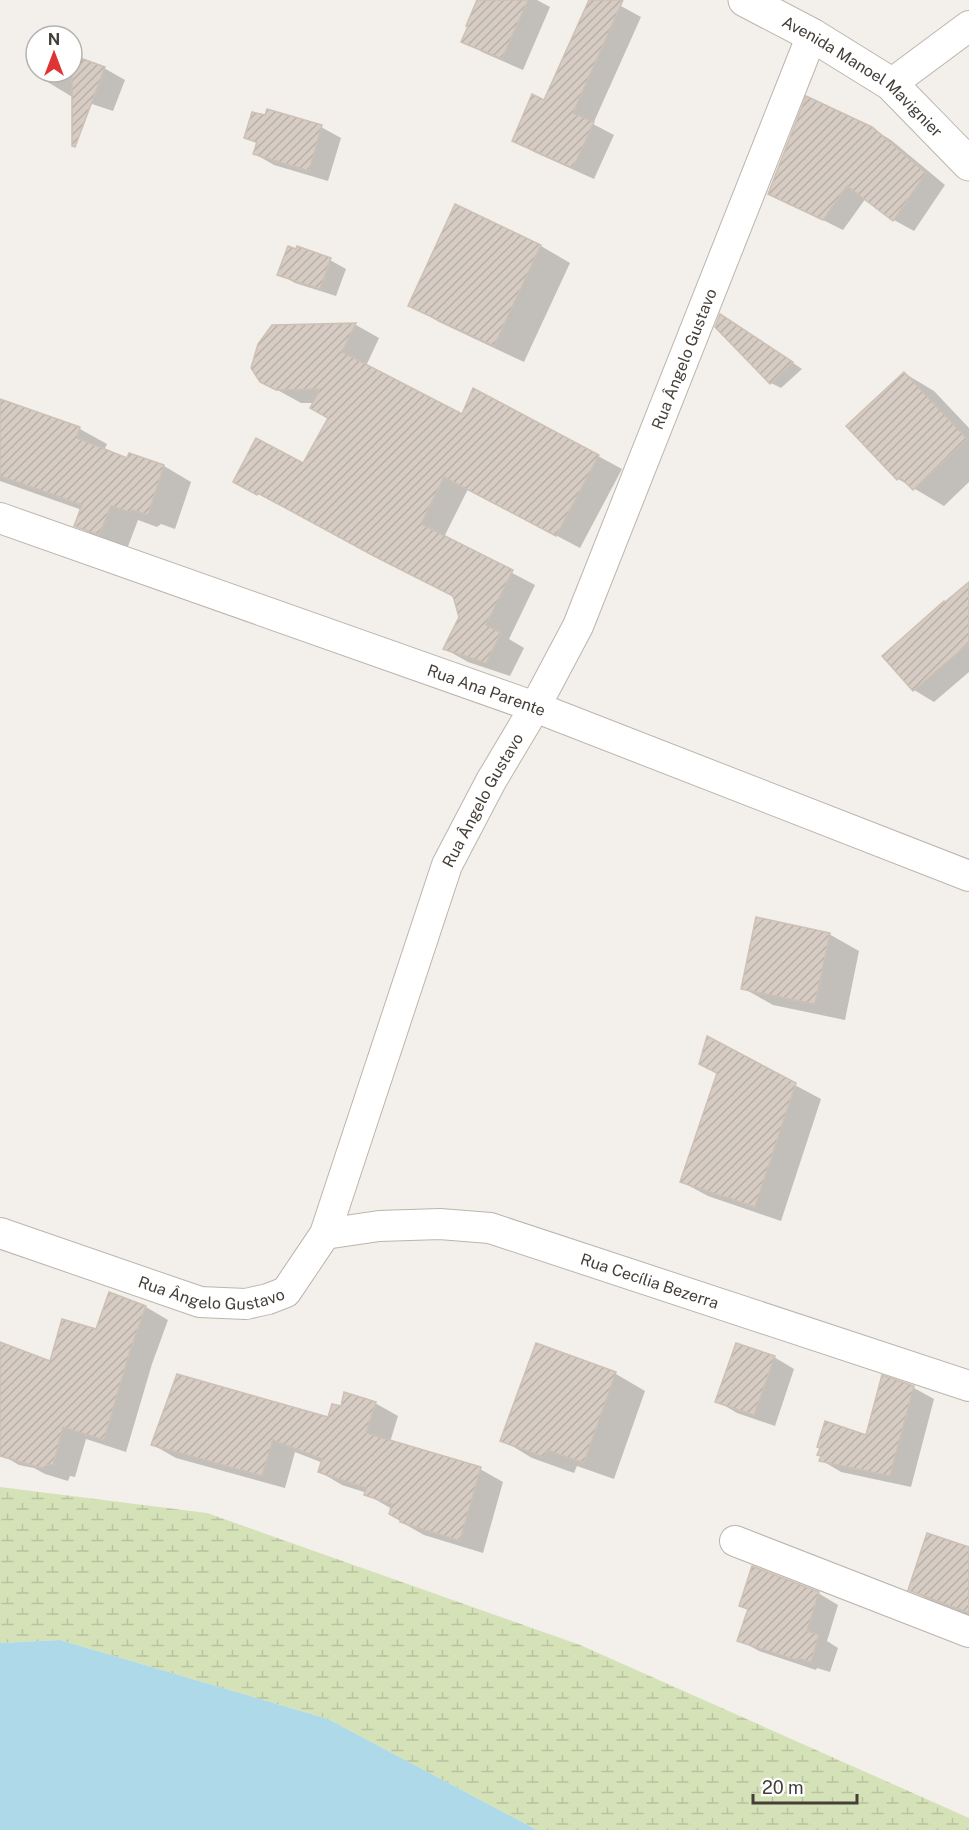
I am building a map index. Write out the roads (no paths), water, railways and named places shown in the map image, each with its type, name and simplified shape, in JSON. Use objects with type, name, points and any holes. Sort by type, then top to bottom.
[{"type":"street","name":"Avenida Manoel Mavignier","points":[[745,0],[812,35],[891,84],[969,164]]},
{"type":"street","points":[[891,84],[969,26]]},
{"type":"street","name":"Rua Ângelo Gustavo","points":[[0,1233],[200,1302],[246,1304],[286,1292],[325,1234],[447,865],[578,626],[812,35]]},
{"type":"street","name":"Rua Ana Parente","points":[[0,518],[534,707],[969,876]]},
{"type":"street","name":"Rua Cecília Bezerra","points":[[325,1234],[389,1226],[440,1224],[490,1228],[969,1386]]},
{"type":"street","points":[[735,1541],[969,1632]]},
{"type":"water","points":[[60,1640],[328,1719],[537,1830],[0,1830],[0,1643]]}]
